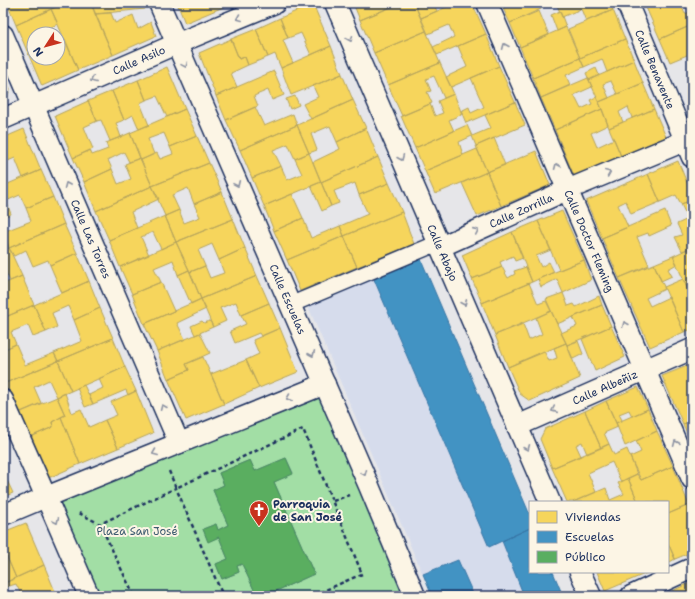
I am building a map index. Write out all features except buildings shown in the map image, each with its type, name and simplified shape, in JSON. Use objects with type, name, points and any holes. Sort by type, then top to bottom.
[{"type":"street","name":"Calle Escuelas","points":[[159,3],[325,384],[415,596]]},
{"type":"street","name":"Calle Asilo","points":[[3,119],[275,3]]},
{"type":"street","name":"Calle Abajo","points":[[335,3],[550,501]]},
{"type":"street","name":"Calle Doctor Fleming","points":[[487,3],[692,479]]},
{"type":"street","name":"Calle Benavente","points":[[627,3],[690,145]]},
{"type":"street","name":"Calle Las Torres","points":[[3,35],[179,443]]},
{"type":"street","name":"Calle Zorrilla","points":[[439,245],[567,190],[690,145]]},
{"type":"street","points":[[290,305],[439,245]]},
{"type":"street","name":"Calle Albeñiz","points":[[517,426],[692,349]]},
{"type":"street","points":[[3,515],[325,384]]},
{"type":"street","points":[[3,400],[89,596]]},
{"type":"street","points":[[631,596],[692,568]]},
{"type":"street","points":[[580,573],[590,596]]},
{"type":"path","points":[[134,596],[100,524],[303,429],[362,574],[312,596]]},
{"type":"path","points":[[176,488],[223,596]]},
{"type":"shaded area","points":[[373,277],[529,513],[529,573],[553,573],[563,596],[432,596],[308,306]]},
{"type":"green space","name":"Plaza San José","points":[[325,384],[415,596],[265,596],[314,574],[274,482],[293,473],[286,458],[255,471],[250,460],[219,473],[224,485],[213,490],[228,525],[218,530],[216,524],[203,529],[208,541],[219,537],[228,559],[216,564],[222,579],[239,572],[237,566],[242,564],[257,596],[89,596],[46,497]]},
{"type":"place","name":"Parroquia de San José","points":[[259,527]]}]
